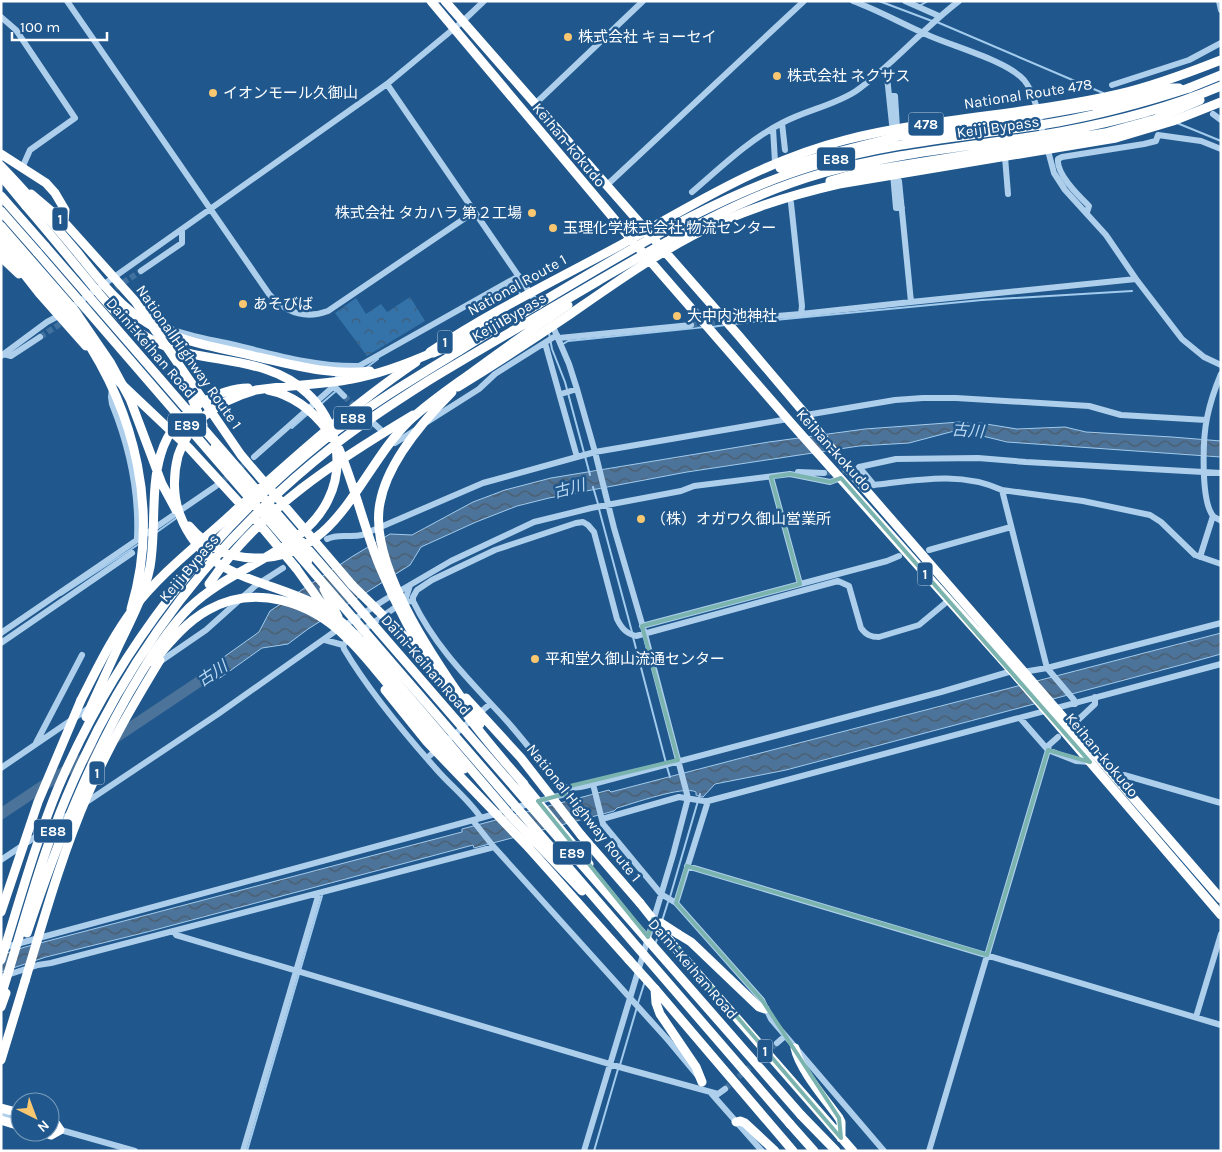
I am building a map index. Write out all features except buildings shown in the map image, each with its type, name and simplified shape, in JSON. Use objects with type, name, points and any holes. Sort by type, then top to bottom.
[{"type":"highway","name":"Keihan-kokudo","points":[[431,1],[631,239],[648,256],[790,421],[1012,670],[1023,675]]},
{"type":"highway","name":"Keihan-kokudo","points":[[445,1],[807,417],[845,466],[1023,675],[1090,762],[1221,915]]},
{"type":"highway","name":"National Route 478","points":[[778,165],[842,140],[894,126],[1036,109],[1120,94],[1221,60]]},
{"type":"highway","name":"Keiji Bypass","points":[[1,960],[26,878],[58,790],[102,698],[152,621],[198,561],[256,496],[355,417],[422,373],[513,319],[709,207],[766,182],[823,162],[877,149],[1087,117],[1189,88],[1221,75]]},
{"type":"highway","name":"Keiji Bypass","points":[[1,996],[58,818],[79,767],[111,703],[165,618],[227,543],[264,506],[333,446],[393,403],[648,256],[685,231],[742,203],[786,185],[822,173],[922,151],[1052,133],[1115,121],[1167,106],[1221,86]]},
{"type":"highway","points":[[646,230],[738,180],[778,165],[900,136],[1022,118],[1134,98],[1168,88],[1189,88]]},
{"type":"highway","points":[[793,199],[837,178],[861,172],[1124,129],[1156,119],[1221,90]]},
{"type":"highway","points":[[665,252],[723,221],[839,184],[896,178],[1101,141],[1145,131],[1221,102]]},
{"type":"highway","points":[[1,154],[37,176],[55,193],[65,210],[64,222]]},
{"type":"highway","points":[[1,166],[33,200],[119,301],[139,318],[162,331],[207,345],[306,368],[335,372],[368,371],[384,368],[436,351]]},
{"type":"highway","name":"National Highway Route 1","points":[[1,166],[64,222],[115,277],[135,301],[219,424],[265,484],[352,585],[486,719],[546,788],[581,835],[643,906],[678,951],[853,1151]]},
{"type":"highway","points":[[1,176],[107,303],[138,332],[160,344],[185,353],[254,366],[281,375],[302,388],[318,404],[327,419],[334,436],[337,462],[333,487],[314,521],[295,539],[225,579],[190,607],[168,631],[121,707],[93,760],[78,795],[1,1007]]},
{"type":"highway","name":"Daini-Keihan Road","points":[[1,196],[831,1151]]},
{"type":"highway","name":"Daini-Keihan Road","points":[[1,211],[534,825],[812,1151]]},
{"type":"highway","points":[[1,226],[75,311],[106,355],[130,399],[162,484],[174,508],[184,521],[202,540],[218,550],[238,557],[257,558],[294,552],[317,538],[341,513],[382,454],[409,421],[436,398],[485,363],[648,256]]},
{"type":"highway","name":"National Route 1","points":[[265,484],[334,425],[403,371],[466,329],[530,292],[646,230]]},
{"type":"highway","points":[[1,238],[67,315],[88,345],[118,399],[136,452],[144,510],[143,549],[135,597],[117,649]]},
{"type":"highway","points":[[1,244],[39,293],[114,377],[189,448],[260,525],[296,568],[368,667],[427,742],[529,848],[630,960],[793,1151]]},
{"type":"highway","name":"1","points":[[1,1060],[68,844],[102,764],[137,699],[179,629],[234,551],[271,514],[314,478],[553,326],[648,256],[665,252]]},
{"type":"highway","points":[[1,257],[39,293]]},
{"type":"highway","points":[[510,815],[349,628],[332,614],[313,603],[244,578],[212,560],[200,550],[188,534],[176,501],[175,477],[177,461],[182,446],[200,419],[216,406],[241,394],[256,390],[352,380],[372,375],[407,364],[491,324],[513,319]]},
{"type":"highway","points":[[172,354],[205,429],[215,447],[256,496],[260,512],[260,525]]},
{"type":"highway","points":[[485,363],[446,398],[400,455],[386,480],[382,492],[378,525],[389,570],[422,636],[439,666],[524,784]]},
{"type":"highway","points":[[58,790],[73,749],[141,597],[150,567],[156,474],[169,434],[197,406],[217,395],[244,388],[273,391],[285,395],[306,408],[333,437],[344,460],[361,517],[380,568],[410,632],[454,700],[663,956]]},
{"type":"highway","points":[[265,484],[265,504],[308,560],[368,667]]},
{"type":"highway","name":"1","points":[[1,912],[38,802],[81,700],[113,640],[135,607],[168,572],[242,505],[256,496],[265,484]]},
{"type":"highway","points":[[121,707],[167,646],[206,610],[232,599],[257,596],[286,601],[312,611],[347,638],[431,734],[653,966]]},
{"type":"highway","name":"Keihan-kokudo","points":[[1049,708],[1118,780],[1221,899]]},
{"type":"highway","points":[[643,906],[664,926],[691,942],[758,1007],[765,1009]]},
{"type":"highway","points":[[655,988],[656,1003],[660,1014],[696,1067],[702,1082]]},
{"type":"highway","points":[[795,1048],[796,1055],[802,1065],[840,1118],[841,1138]]},
{"type":"highway","points":[[800,1115],[836,1151]]},
{"type":"highway","points":[[736,1122],[745,1123],[775,1151]]},
{"type":"street","points":[[67,1],[269,294],[277,303],[288,310],[306,315],[322,313],[333,308],[474,212]]},
{"type":"street","points":[[2,355],[388,84],[454,29],[484,1]]},
{"type":"street","points":[[535,104],[643,1]]},
{"type":"street","points":[[606,185],[804,1]]},
{"type":"street","points":[[853,1],[1016,73],[1029,87],[1054,173],[1065,190],[1106,235],[1182,340],[1204,357],[1221,364]]},
{"type":"street","points":[[905,1],[939,16]]},
{"type":"street","points":[[692,192],[742,150],[773,128],[842,100],[886,67],[939,16],[959,1]]},
{"type":"street","points":[[1219,1],[1221,10]]},
{"type":"street","points":[[1,16],[16,30],[76,118],[30,150],[22,168]]},
{"type":"street","points":[[1112,85],[1132,81],[1189,60],[1221,43]]},
{"type":"street","points":[[886,67],[889,96],[895,96],[894,126]]},
{"type":"street","points":[[388,84],[553,326],[558,337],[578,389],[688,796],[663,895],[613,1065],[584,1151]]},
{"type":"street","points":[[1151,88],[1197,107]]},
{"type":"street","points":[[1213,114],[1221,120]]},
{"type":"street","points":[[782,123],[785,150]]},
{"type":"street","points":[[773,128],[778,165]]},
{"type":"street","points":[[1087,212],[1089,206],[1077,194],[1062,173],[1058,159],[1144,144],[1156,141],[1158,136],[1201,141],[1221,149]]},
{"type":"street","points":[[1005,157],[1008,194]]},
{"type":"street","points":[[896,178],[896,208],[902,208],[912,302]]},
{"type":"street","points":[[793,199],[797,226],[794,229],[802,306],[801,314]]},
{"type":"street","points":[[141,271],[182,243],[182,230]]},
{"type":"street","points":[[135,301],[159,322],[169,328],[309,362],[339,366],[359,366],[519,276]]},
{"type":"street","points":[[739,319],[1136,279]]},
{"type":"street","points":[[671,327],[692,320],[697,315]]},
{"type":"street","points":[[393,440],[395,443],[478,388],[495,374],[558,337],[691,325]]},
{"type":"street","points":[[2,355],[11,356],[40,337]]},
{"type":"street","points":[[546,343],[577,457]]},
{"type":"street","points":[[254,457],[334,386],[338,378],[339,366]]},
{"type":"street","points":[[1221,374],[1213,392],[1206,422],[1203,470],[1209,506],[1214,516],[1221,521]]},
{"type":"street","points":[[114,377],[111,397],[129,452],[136,496],[137,538]]},
{"type":"street","points":[[334,386],[344,396]]},
{"type":"street","points":[[561,394],[578,389]]},
{"type":"street","points":[[807,417],[895,400],[939,398],[1089,406],[1121,415],[1206,422]]},
{"type":"street","points":[[369,419],[381,430]]},
{"type":"street","points":[[327,540],[335,535],[354,537],[362,535],[482,483],[577,457],[790,421]]},
{"type":"street","points":[[874,484],[859,467],[896,459],[978,458],[1203,470],[1221,473]]},
{"type":"street","points":[[862,468],[896,463],[900,459]]},
{"type":"street","points":[[1,860],[325,640],[334,632],[451,561],[534,522],[608,503],[680,491],[694,486],[771,477],[796,472],[808,474],[824,473]]},
{"type":"street","points":[[790,474],[830,482],[841,478]]},
{"type":"street","points":[[771,477],[800,584]]},
{"type":"street","points":[[874,484],[943,478],[976,481],[1002,490],[1083,500],[1150,515],[1161,522],[1190,551],[1200,557],[1221,564]]},
{"type":"street","points":[[872,497],[874,484]]},
{"type":"street","points":[[1,633],[137,538],[216,486]]},
{"type":"street","points":[[1002,490],[1048,669],[1074,702]]},
{"type":"street","points":[[1200,557],[1214,516]]},
{"type":"street","points":[[949,600],[919,626],[873,637],[868,636],[861,628],[849,586],[838,581],[636,636],[626,633],[621,628],[594,532],[583,522],[556,529],[488,553],[427,583],[413,596],[413,601],[426,626],[444,652],[559,784],[566,787],[576,788],[593,784],[941,692],[1012,670]]},
{"type":"street","points":[[928,550],[1011,527]]},
{"type":"street","points":[[1,642],[132,552]]},
{"type":"street","points":[[112,556],[117,563]]},
{"type":"street","points":[[642,626],[887,561],[899,556]]},
{"type":"street","points":[[1,768],[206,630],[255,586],[283,568]]},
{"type":"street","points":[[405,601],[410,585]]},
{"type":"street","points":[[343,645],[405,601],[413,601]]},
{"type":"street","points":[[23,618],[28,624]]},
{"type":"street","points":[[1023,675],[1221,623]]},
{"type":"street","points":[[325,640],[343,645]]},
{"type":"street","points":[[343,645],[347,654],[397,724],[475,810],[476,820],[493,847],[642,1011],[762,1151]]},
{"type":"street","points":[[36,744],[82,655]]},
{"type":"street","points":[[602,818],[679,797],[688,796],[706,801],[1020,718],[1049,708],[1221,664]]},
{"type":"street","points":[[1078,720],[1095,704],[1094,697]]},
{"type":"street","points":[[427,758],[490,704]]},
{"type":"street","points":[[1020,718],[1048,750],[1076,761],[1090,762]]},
{"type":"street","points":[[929,1151],[1048,750],[1050,744],[1058,737]]},
{"type":"street","points":[[1118,780],[1124,775],[1221,803]]},
{"type":"street","points":[[593,784],[603,824],[663,895],[675,902],[762,1000],[771,1019],[884,1151]]},
{"type":"street","points":[[1,949],[28,940],[476,820],[565,794],[566,787]]},
{"type":"street","points":[[675,902],[706,801]]},
{"type":"street","points":[[1,977],[38,964],[51,964],[493,847]]},
{"type":"street","points":[[687,866],[1221,1025]]},
{"type":"street","points":[[243,1151],[319,893]]},
{"type":"street","points":[[174,931],[176,935],[623,1068],[718,1094],[723,1091],[719,1097],[720,1103]]},
{"type":"street","points":[[1196,1018],[1221,934]]},
{"type":"street","points":[[777,1043],[785,1036]]},
{"type":"street","points":[[60,1130],[135,1151]]},
{"type":"highlighted area","points":[[790,474],[830,482],[841,478],[1090,762],[1048,750],[987,955],[687,866],[676,903],[762,1000],[839,1118],[841,1138],[653,919],[648,937],[538,801],[565,794],[566,787],[678,760],[642,626],[800,584],[771,477]]},
{"type":"green space","points":[[410,297],[425,321],[367,356],[335,313],[356,298],[366,314],[381,304],[387,312]]},
{"type":"water","points":[[960,422],[1017,429],[1065,427],[1086,432],[1221,441],[1221,457],[1007,442],[958,430],[909,443],[859,446],[687,472],[549,498],[517,506],[421,547],[410,565],[308,629],[288,644],[262,648],[217,680],[207,669],[259,632],[270,611],[353,556],[390,534],[412,535],[473,502],[505,490],[551,478],[769,442],[865,429]]},
{"type":"water","points":[[1221,633],[1221,654],[786,770],[715,784],[703,797],[696,795],[696,792],[690,791],[670,793],[617,808],[614,811],[474,848],[473,845],[46,957],[1,972],[1,955],[25,947],[462,832],[462,829],[609,790],[611,792]]},
{"type":"waterway","points":[[879,1],[932,21]]},
{"type":"waterway","points":[[919,6],[928,1]]},
{"type":"waterway","points":[[937,22],[1103,93]]},
{"type":"waterway","points":[[1177,123],[1221,141]]},
{"type":"waterway","points":[[495,293],[510,285],[516,287],[521,295]]},
{"type":"waterway","points":[[734,324],[982,300],[1132,291]]},
{"type":"waterway","points":[[712,327],[725,325]]},
{"type":"waterway","points":[[563,344],[568,341],[705,327]]},
{"type":"waterway","points":[[549,333],[552,349],[565,382],[590,475]]},
{"type":"waterway","points":[[366,368],[378,359]]},
{"type":"waterway","points":[[321,404],[336,391]]},
{"type":"waterway","points":[[292,428],[309,413]]},
{"type":"waterway","points":[[593,487],[598,504]]},
{"type":"waterway","points":[[599,509],[632,632]]},
{"type":"waterway","points":[[157,532],[178,517]]},
{"type":"waterway","points":[[61,595],[139,544]]},
{"type":"waterway","points":[[633,637],[666,763]]},
{"type":"waterway","name":"古川","points":[[1,814],[224,665]]},
{"type":"waterway","points":[[667,767],[670,777]]},
{"type":"waterway","points":[[670,897],[700,794]]},
{"type":"waterway","points":[[247,1151],[322,896]]},
{"type":"waterway","points":[[662,921],[668,902]]},
{"type":"waterway","points":[[655,945],[659,933]]},
{"type":"waterway","points":[[638,1003],[645,981]]},
{"type":"waterway","points":[[620,1065],[637,1007]]},
{"type":"waterway","points":[[594,1151],[618,1069]]},
{"type":"tunnel","points":[[40,337],[141,271]]},
{"type":"tunnel","points":[[691,325],[739,319]]},
{"type":"tunnel","points":[[344,396],[358,409]]},
{"type":"tunnel","points":[[217,485],[249,461]]},
{"type":"tunnel","points":[[824,473],[862,468]]},
{"type":"tunnel","points":[[725,1089],[777,1043]]},
{"type":"place","name":"株式会社 キョーセイ","points":[[568,37]]},
{"type":"place","name":"株式会社 ネクサス","points":[[777,76]]},
{"type":"place","name":"イオンモール久御山","points":[[213,93]]},
{"type":"place","name":"株式会社 タカハラ 第２工場","points":[[532,213]]},
{"type":"place","name":"玉理化学株式会社 物流センター","points":[[553,228]]},
{"type":"place","name":"あそびば","points":[[243,304]]},
{"type":"place","name":"大中内池神社","points":[[677,316]]},
{"type":"place","name":"（株）オガワ久御山営業所","points":[[641,519]]},
{"type":"place","name":"平和堂久御山流通センター","points":[[535,659]]}]
